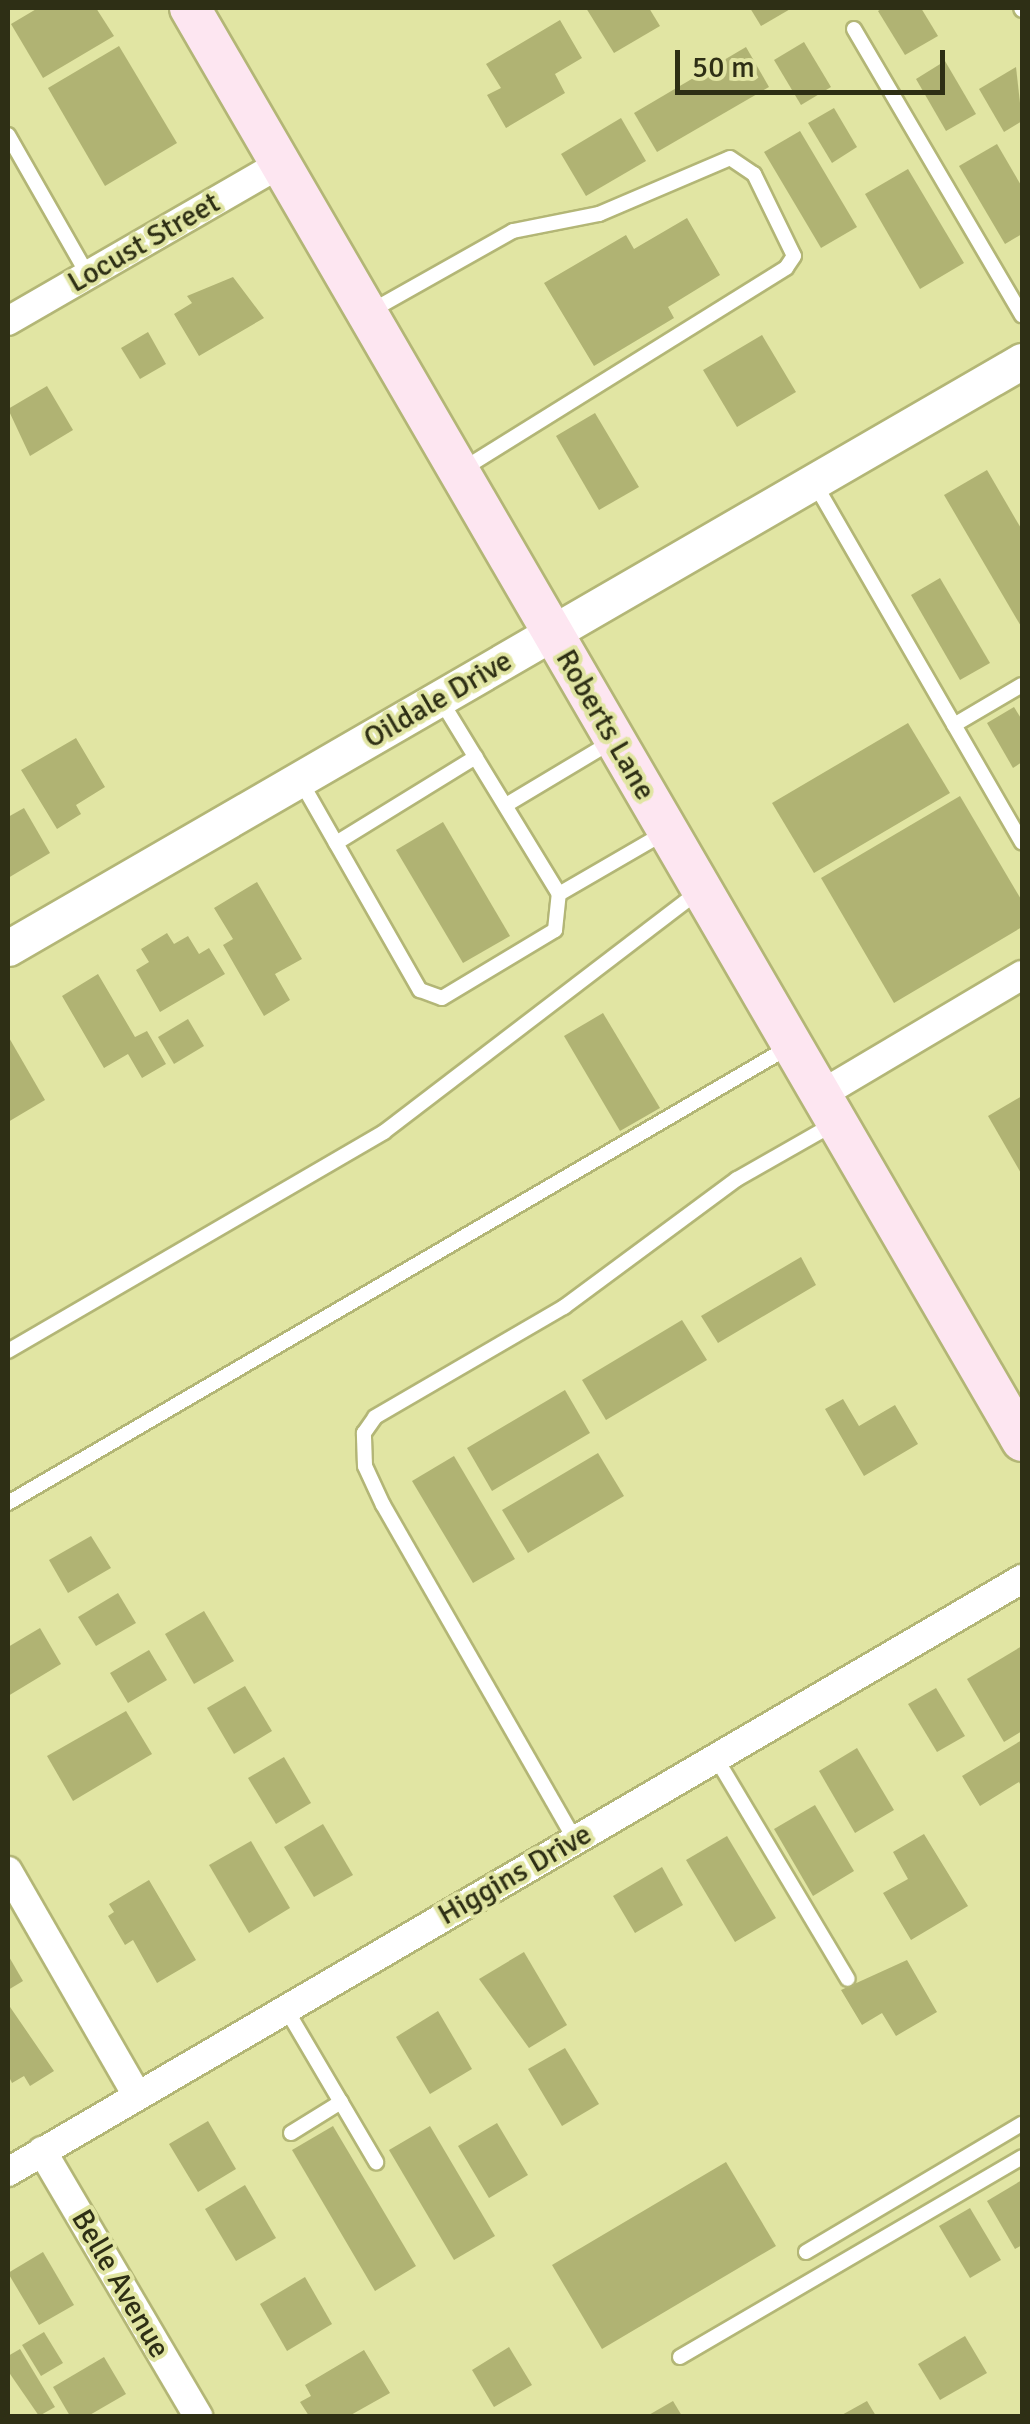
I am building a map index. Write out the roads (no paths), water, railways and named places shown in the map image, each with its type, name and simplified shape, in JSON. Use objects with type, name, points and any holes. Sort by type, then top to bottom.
[{"type":"main road","name":"Roberts Lane","points":[[190,8],[1022,1441]]},
{"type":"street","name":"Locust Street","points":[[8,321],[280,164]]},
{"type":"street","name":"Oildale Drive","points":[[8,948],[1022,360]]},
{"type":"street","points":[[828,1108],[1022,976]]},
{"type":"street","name":"Higgins Drive","points":[[8,2172],[1022,1579]]},
{"type":"street","points":[[9,1876],[138,2095]]},
{"type":"street","name":"Belle Avenue","points":[[42,2150],[198,2416]]},
{"type":"lane","points":[[854,28],[1022,315]]},
{"type":"lane","points":[[8,135],[88,275]]},
{"type":"lane","points":[[366,314],[513,231],[598,214],[730,158],[754,174],[794,256],[786,268],[458,472]]},
{"type":"lane","points":[[814,482],[1022,842]]},
{"type":"lane","points":[[954,725],[1022,685]]},
{"type":"lane","points":[[300,780],[420,990],[430,997],[442,998],[555,930],[559,894],[440,699]]},
{"type":"lane","points":[[506,805],[614,740]]},
{"type":"lane","points":[[336,842],[476,757]]},
{"type":"lane","points":[[559,894],[667,832]]},
{"type":"lane","points":[[8,1351],[384,1132],[700,890]]},
{"type":"lane","points":[[8,1502],[792,1046]]},
{"type":"lane","points":[[575,1840],[383,1505],[365,1466],[364,1433],[375,1417],[564,1307],[828,1108]]},
{"type":"lane","points":[[716,1758],[848,1979]]},
{"type":"lane","points":[[286,2008],[376,2162]]},
{"type":"lane","points":[[291,2133],[341,2102]]},
{"type":"lane","points":[[806,2252],[1022,2124]]},
{"type":"lane","points":[[680,2357],[1022,2157]]}]
